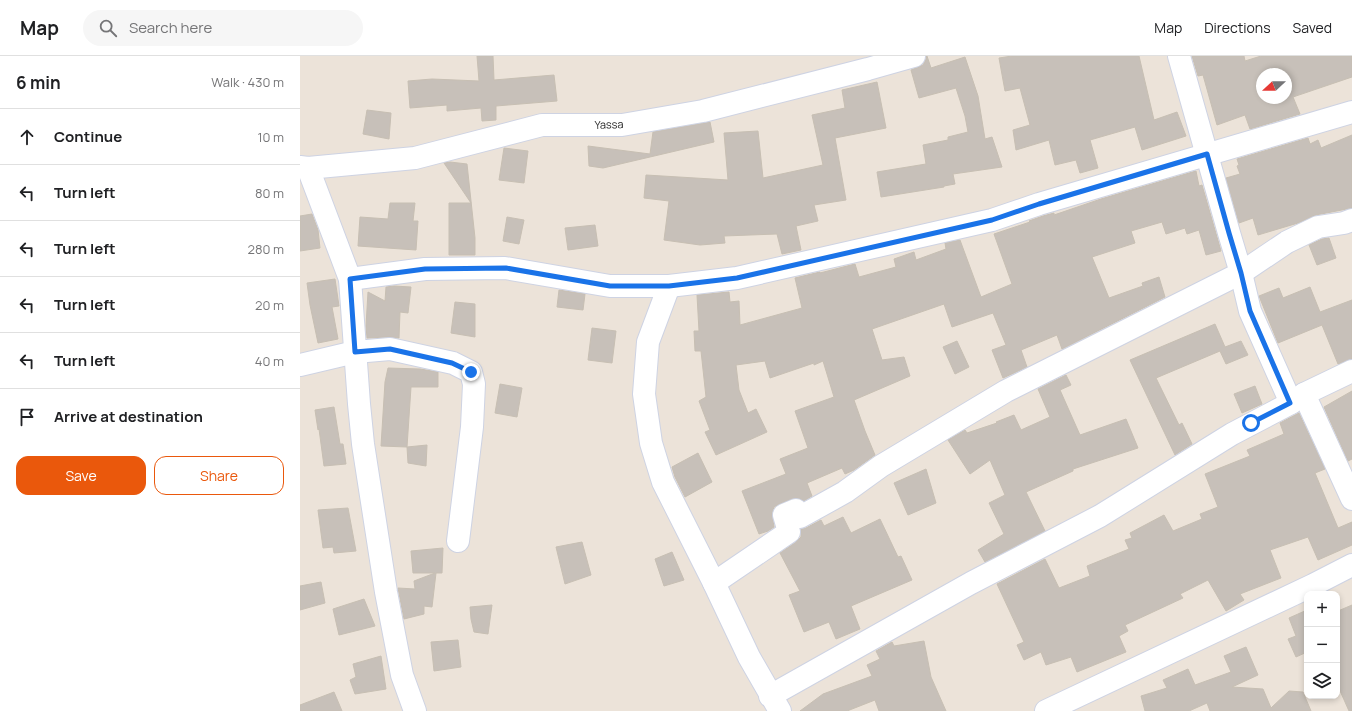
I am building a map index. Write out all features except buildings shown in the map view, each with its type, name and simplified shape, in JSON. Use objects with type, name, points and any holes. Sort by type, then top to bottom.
[{"type":"street","name":"Yassa","points":[[304,167],[415,158],[542,125],[622,125],[703,111],[846,75],[914,56]]},
{"type":"street","points":[[1179,56],[1241,273],[1250,311],[1352,499]]},
{"type":"street","points":[[350,279],[425,269],[506,268],[610,286],[669,286],[737,278],[992,220],[1039,204],[1352,112]]},
{"type":"street","points":[[304,167],[350,279],[363,444],[386,592],[402,675],[415,711]]},
{"type":"street","points":[[714,583],[789,532],[784,514],[796,510],[800,518],[845,492],[881,466],[1006,391],[1241,273],[1287,242],[1318,226],[1344,223],[1352,220]]},
{"type":"street","points":[[669,286],[648,342],[644,394],[651,443],[663,482],[714,583],[749,657],[775,703],[971,583],[1100,516],[1232,434],[1297,398],[1352,371]]},
{"type":"street","points":[[300,365],[355,352],[390,349],[452,363],[471,372],[474,384],[472,427],[458,541]]},
{"type":"street","points":[[1046,711],[1313,585],[1352,565]]},
{"type":"route","points":[[471,372],[452,363],[390,349],[355,352],[350,279],[425,269],[506,268],[610,286],[669,286],[737,278],[992,220],[1039,204],[1207,154],[1241,273],[1250,311],[1290,403],[1251,423]]}]
